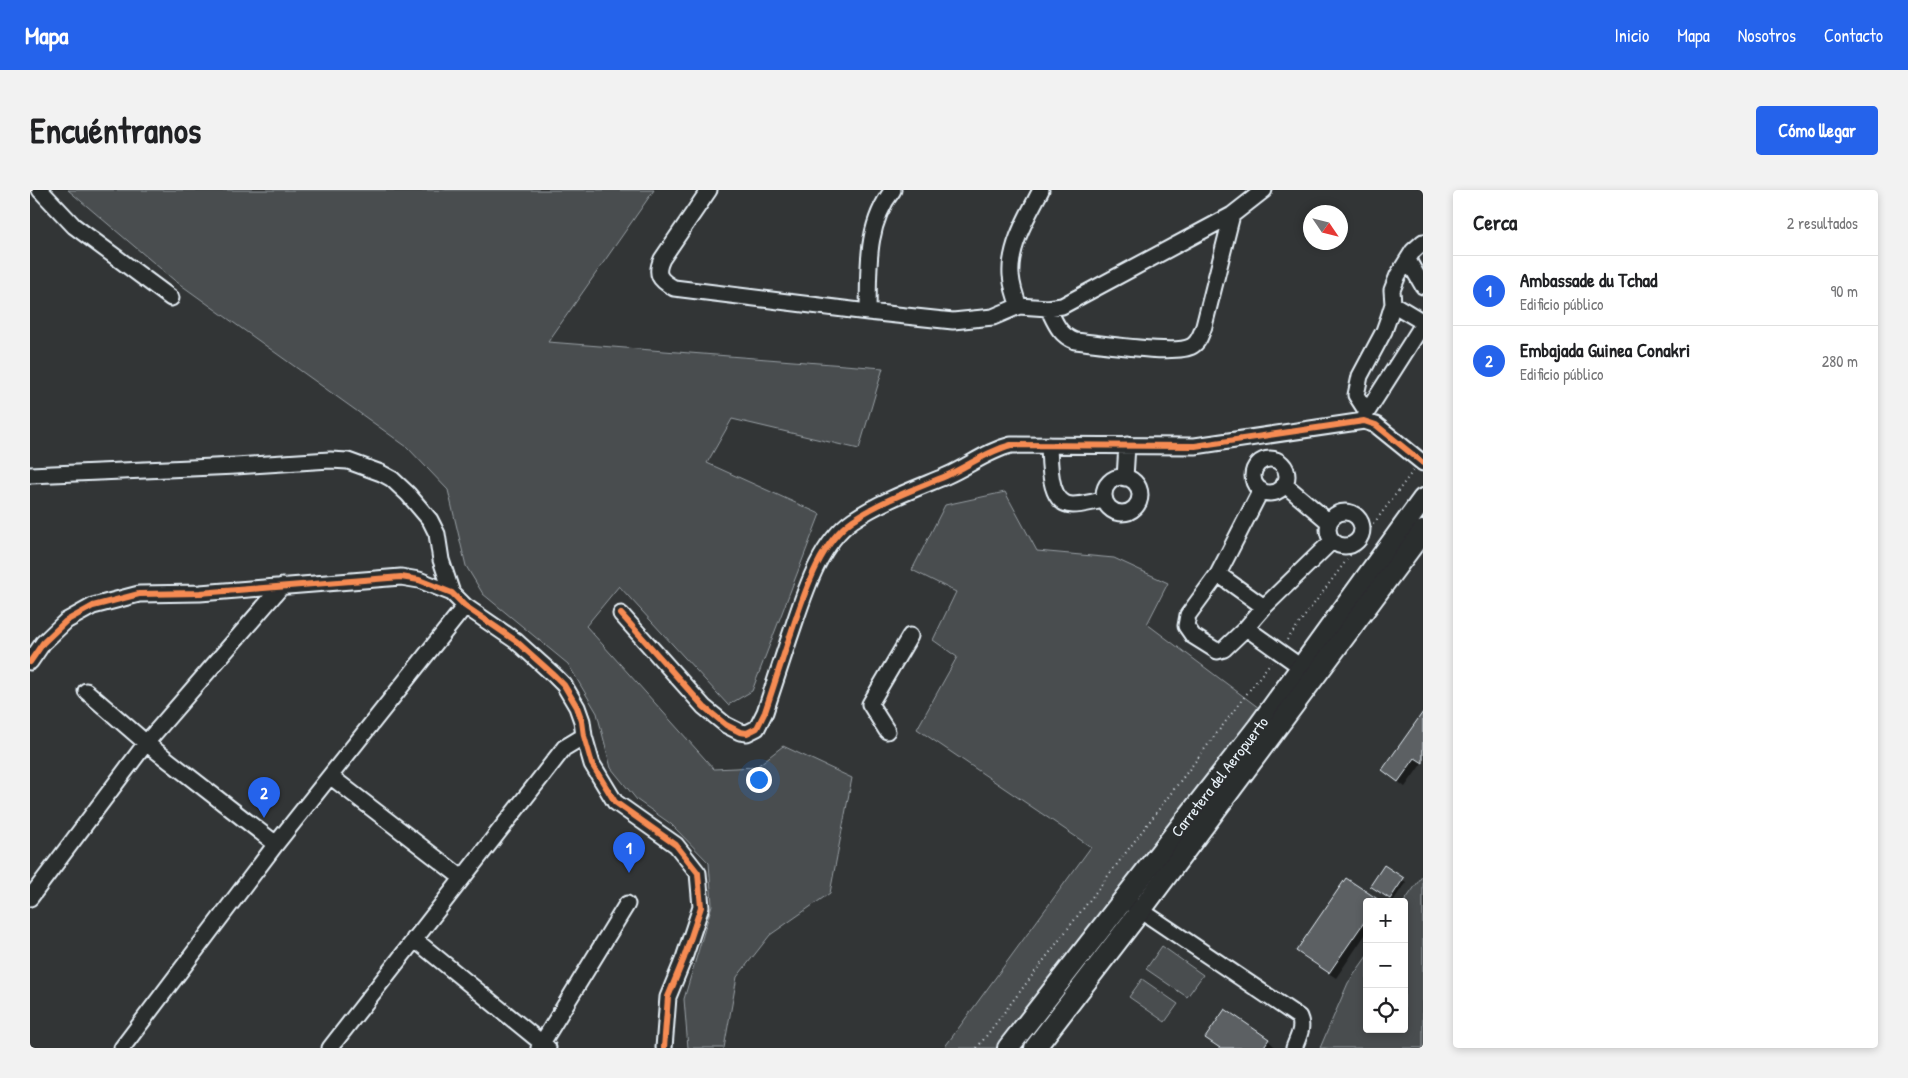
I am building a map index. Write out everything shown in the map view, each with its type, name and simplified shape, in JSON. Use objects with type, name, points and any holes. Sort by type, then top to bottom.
[{"type":"main road","name":"Carretera del Aeropuerto","points":[[1035,1048],[1258,727],[1423,499]]},
{"type":"main road","name":"Carretera del Aeropuerto","points":[[1008,1048],[1133,905],[1423,531]]},
{"type":"street","points":[[40,190],[74,226],[171,298]]},
{"type":"street","points":[[710,190],[662,258],[657,269],[659,276],[665,283],[674,288],[953,321],[993,317],[1018,306],[1048,308],[1062,306],[1096,290],[1232,215],[1264,190]]},
{"type":"street","points":[[868,312],[869,253],[874,228],[881,209],[893,190]]},
{"type":"street","points":[[1018,306],[1011,274],[1014,250],[1028,215],[1041,190]]},
{"type":"street","points":[[1048,308],[1061,332],[1066,337],[1075,340],[1168,350],[1184,349],[1193,346],[1200,338],[1204,326],[1232,215]]},
{"type":"street","points":[[1422,462],[1366,417],[1356,395],[1360,376],[1384,331],[1393,304],[1392,290],[1398,275],[1413,251],[1423,242]]},
{"type":"street","points":[[1408,260],[1423,286]]},
{"type":"street","points":[[621,614],[704,707],[726,725],[740,732],[747,733],[757,728],[765,712],[804,595],[824,552],[836,536],[853,520],[891,499],[960,470],[977,458],[997,448],[1011,444],[1195,446],[1261,437],[1366,417],[1423,323],[1393,304]]},
{"type":"street","points":[[1261,437],[1269,459]]},
{"type":"street","points":[[1126,478],[1127,444]]},
{"type":"street","points":[[1049,445],[1053,486],[1060,500],[1065,504],[1073,505],[1105,500]]},
{"type":"street","points":[[1269,459],[1279,462],[1285,469],[1286,480],[1284,484],[1281,489],[1271,493],[1261,490],[1254,482],[1254,472],[1259,463],[1269,459]]},
{"type":"street","points":[[30,475],[330,460],[348,461],[392,479],[408,494],[430,520],[437,534],[442,560],[452,593]]},
{"type":"street","points":[[1126,478],[1136,484],[1139,489],[1137,506],[1133,510],[1122,514],[1111,510],[1105,500],[1104,494],[1109,483],[1114,480],[1126,478]]},
{"type":"street","points":[[1284,484],[1329,522]]},
{"type":"street","points":[[1261,490],[1218,574],[1188,615],[1186,626],[1192,636],[1217,651],[1224,649],[1332,541]]},
{"type":"street","points":[[1348,512],[1358,518],[1362,528],[1361,534],[1354,543],[1343,546],[1332,541],[1328,532],[1329,522],[1337,514],[1348,512]]},
{"type":"street","points":[[1218,574],[1264,607]]},
{"type":"street","points":[[30,662],[49,636],[66,621],[93,606],[139,594],[200,593],[401,578],[419,580],[452,593],[465,606],[516,641],[564,685],[577,707],[582,721],[592,764],[615,802],[676,845],[698,873],[701,907],[684,958],[668,997],[664,1048]]},
{"type":"street","points":[[30,898],[146,744],[282,586]]},
{"type":"street","points":[[122,1048],[276,844],[465,606]]},
{"type":"street","points":[[1246,628],[1301,667]]},
{"type":"street","points":[[887,731],[870,704],[910,636]]},
{"type":"street","points":[[86,691],[146,744],[276,844]]},
{"type":"street","points":[[330,1048],[564,748],[584,736]]},
{"type":"street","points":[[330,776],[462,878]]},
{"type":"street","points":[[414,940],[543,1047],[627,904]]},
{"type":"street","points":[[1133,905],[1299,1017],[1302,1023],[1301,1032],[1294,1048]]},
{"type":"path","points":[[977,1048],[1238,708],[1422,462]]},
{"type":"shaded area","points":[[68,190],[654,190],[548,342],[883,368],[859,449],[732,419],[707,463],[820,514],[752,691],[728,705],[619,586],[586,626],[714,769],[756,767],[783,746],[852,778],[830,893],[770,935],[737,977],[724,1048],[688,1048],[684,999],[712,905],[709,863],[671,824],[637,800],[611,768],[597,713],[568,664],[483,594],[466,566],[448,490],[407,447],[174,280]]},
{"type":"shaded area","points":[[1005,492],[1037,551],[1114,558],[1168,583],[1147,624],[1275,720],[1020,1048],[944,1048],[1091,847],[917,729],[957,657],[933,640],[956,592],[912,570],[945,505]]},
{"type":"shaded area","points":[[1423,875],[1423,1048],[1320,1048],[1348,983],[1363,962],[1363,1033],[1408,1033],[1407,898]]},
{"type":"shaded area","points":[[1162,946],[1203,975],[1187,997],[1146,969]]},
{"type":"shaded area","points":[[1142,979],[1178,1004],[1165,1022],[1129,997]]},
{"type":"building","points":[[1423,712],[1423,763],[1415,758],[1398,782],[1382,770]]},
{"type":"building","points":[[1384,865],[1404,878],[1391,898],[1370,886]]},
{"type":"building","points":[[1346,878],[1376,898],[1363,898],[1363,924],[1329,973],[1296,951]]},
{"type":"building","points":[[1225,1009],[1269,1039],[1263,1048],[1220,1048],[1205,1038]]},
{"type":"cycle path","points":[[621,614],[704,707],[726,725],[740,732],[747,733],[757,728],[765,712],[806,590],[821,558],[840,531],[853,520],[875,507],[946,476],[1002,448],[1011,445],[1195,446],[1364,421],[1376,425],[1423,463]]},
{"type":"cycle path","points":[[30,662],[43,643],[66,621],[93,606],[139,594],[200,593],[401,577],[419,580],[452,593],[465,606],[516,641],[564,685],[577,707],[582,721],[592,764],[615,802],[676,845],[698,873],[701,907],[684,958],[668,997],[664,1048]]},
{"type":"place","name":"Embajada Guinea Conakri","points":[[264,818]]},
{"type":"place","name":"Ambassade du Tchad","points":[[629,873]]}]
